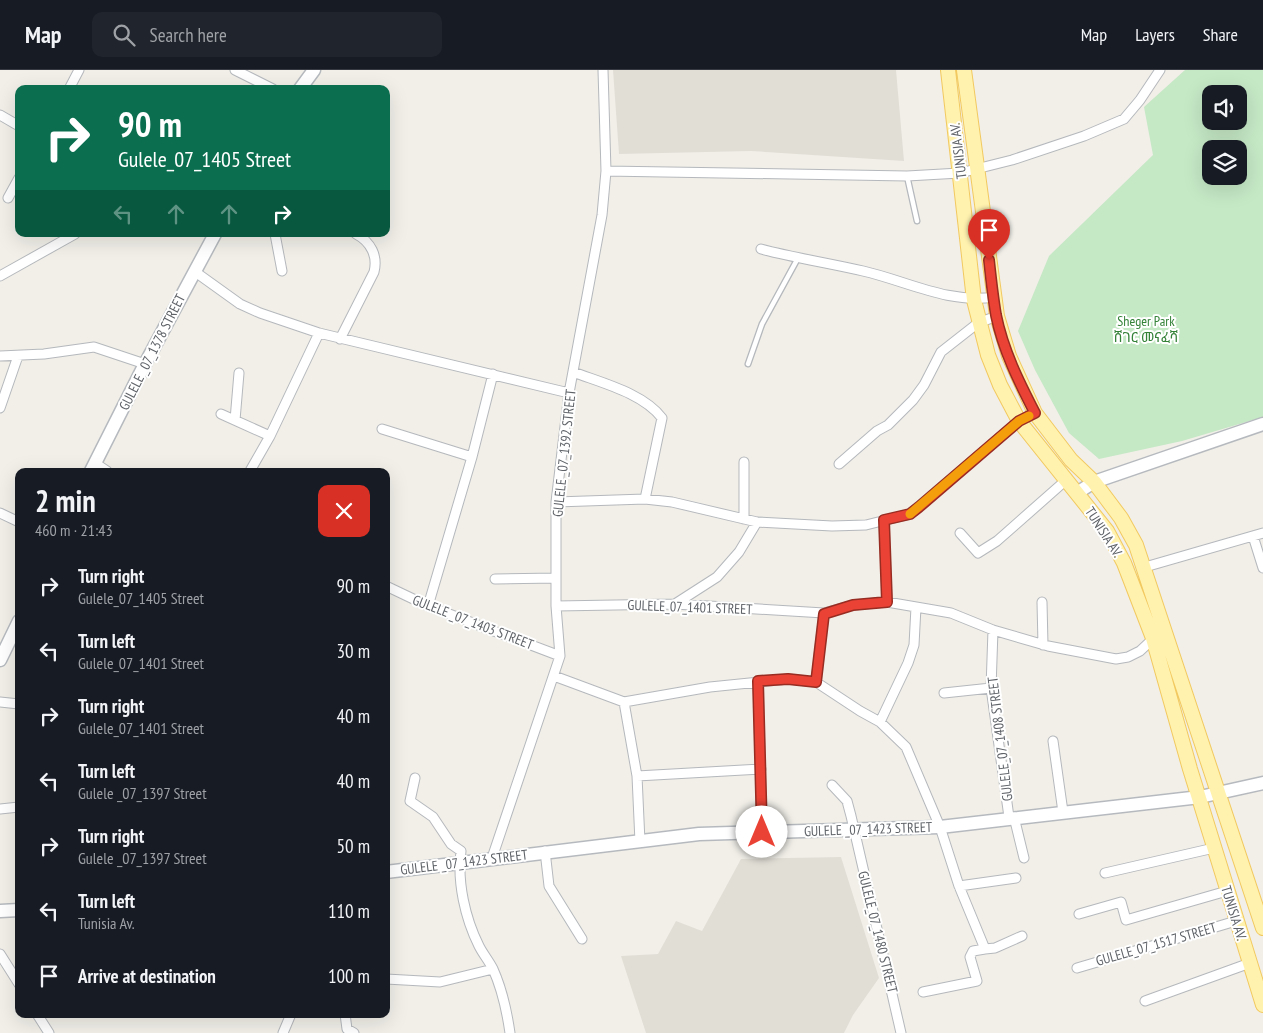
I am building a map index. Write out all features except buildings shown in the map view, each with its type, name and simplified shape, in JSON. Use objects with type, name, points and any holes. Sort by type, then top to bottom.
[{"type":"main road","points":[[303,85],[314,70]]},
{"type":"main road","name":"TUNISIA AV.","points":[[948,70],[978,323],[1000,385],[1019,421],[1065,481],[1077,493],[1117,548],[1153,638],[1227,892],[1254,970],[1263,1005]]},
{"type":"main road","name":"TUNISIA AV.","points":[[964,70],[996,316],[1009,356],[1035,413],[1071,460],[1094,482],[1121,518],[1145,567],[1263,928]]},
{"type":"main road","name":"GULELE _07_1378 STREET","points":[[93,467],[144,364],[213,237]]},
{"type":"main road","points":[[1077,493],[1094,482],[1263,424]]},
{"type":"main road","points":[[0,660],[15,629]]},
{"type":"main road","name":"GULELE _07_1423 STREET","points":[[390,871],[545,851],[699,834],[940,827],[1012,817],[1200,797],[1263,783]]},
{"type":"main road","points":[[0,911],[15,910]]},
{"type":"street","points":[[71,85],[79,70]]},
{"type":"street","points":[[235,70],[265,85]]},
{"type":"street","name":"GULELE _07_1392 STREET","points":[[492,858],[560,656],[556,606],[556,502],[569,393],[602,215],[606,171],[603,70]]},
{"type":"street","points":[[606,171],[907,176],[960,173],[976,170],[1084,136],[1124,119],[1130,114],[1160,70]]},
{"type":"street","points":[[0,115],[15,124]]},
{"type":"street","points":[[8,198],[15,185]]},
{"type":"street","points":[[0,276],[70,237]]},
{"type":"street","points":[[276,237],[282,272]]},
{"type":"street","points":[[340,339],[374,272],[376,261],[372,248],[362,237]]},
{"type":"street","points":[[761,249],[862,271],[903,282],[941,296],[974,300],[994,297]]},
{"type":"street","points":[[194,271],[240,304],[260,313],[319,333],[569,393]]},
{"type":"street","points":[[840,464],[877,431],[888,425],[913,400],[924,385],[941,352],[978,323],[996,316]]},
{"type":"street","points":[[252,468],[270,436],[319,333]]},
{"type":"street","points":[[0,356],[18,356],[94,346],[144,364]]},
{"type":"street","points":[[0,408],[18,356]]},
{"type":"street","points":[[574,372],[635,397],[658,412],[662,418],[644,500]]},
{"type":"street","points":[[235,420],[239,373]]},
{"type":"street","points":[[428,606],[472,457],[493,374]]},
{"type":"street","points":[[556,502],[644,500],[672,502],[757,522],[832,526],[866,525],[910,514],[1019,421],[1035,413]]},
{"type":"street","points":[[220,414],[270,436]]},
{"type":"street","points":[[382,429],[472,457]]},
{"type":"street","points":[[744,462],[744,519]]},
{"type":"street","points":[[960,533],[978,553],[997,542],[1065,481]]},
{"type":"street","points":[[0,513],[15,520]]},
{"type":"street","points":[[884,520],[887,602]]},
{"type":"street","points":[[675,604],[717,576],[739,552],[757,522]]},
{"type":"street","points":[[1145,567],[1263,532]]},
{"type":"street","points":[[1253,536],[1263,568]]},
{"type":"street","points":[[496,578],[556,578]]},
{"type":"street","name":"GULELE _07_1403 STREET","points":[[390,588],[428,606],[560,656]]},
{"type":"street","name":"GULELE_07_1401 STREET","points":[[556,606],[675,604],[824,614],[853,605],[887,602],[952,613],[993,630],[1043,644],[1116,659],[1140,651],[1153,638],[1166,631]]},
{"type":"street","points":[[1042,602],[1043,644]]},
{"type":"street","points":[[880,722],[908,663],[914,644],[916,607]]},
{"type":"street","points":[[816,682],[824,614]]},
{"type":"street","name":"GULELE_07_1408 STREET","points":[[993,630],[991,688],[1012,817],[1024,858]]},
{"type":"street","points":[[554,676],[624,702],[710,687],[758,681],[788,679],[816,682],[860,712],[880,722],[906,747],[940,827],[959,886],[985,948]]},
{"type":"street","points":[[758,681],[762,832]]},
{"type":"street","points":[[944,693],[991,688]]},
{"type":"street","points":[[0,702],[15,704]]},
{"type":"street","points":[[624,702],[637,776],[640,842]]},
{"type":"street","points":[[1052,741],[1064,812]]},
{"type":"street","points":[[637,776],[761,769]]},
{"type":"street","points":[[415,778],[410,801],[433,817],[451,844],[461,851],[460,862],[464,904],[479,946],[493,969],[506,1009],[510,1033]]},
{"type":"street","name":"GULELE_07_1480 STREET","points":[[832,784],[847,801],[902,1033]]},
{"type":"street","points":[[0,809],[15,807]]},
{"type":"street","points":[[1105,874],[1214,848]]},
{"type":"street","points":[[545,851],[549,886],[582,939]]},
{"type":"street","points":[[959,886],[1016,878]]},
{"type":"street","points":[[1079,914],[1120,902],[1126,920],[1227,892]]},
{"type":"street","name":"GULELE_07_1517 STREET","points":[[1077,968],[1236,921]]},
{"type":"street","points":[[923,992],[977,981],[970,957],[973,951],[995,948],[1022,936]]},
{"type":"street","points":[[0,954],[15,978]]},
{"type":"street","points":[[390,979],[440,982],[493,969]]},
{"type":"street","points":[[1146,1001],[1254,970]]},
{"type":"street","points":[[40,1018],[49,1033]]},
{"type":"street","points":[[283,1033],[289,1018]]},
{"type":"street","points":[[346,1018],[347,1029],[354,1033]]},
{"type":"lane","points":[[907,176],[917,221]]},
{"type":"lane","points":[[748,364],[762,324],[798,258]]},
{"type":"shaded area","points":[[613,70],[896,70],[904,161],[751,151],[619,154]]},
{"type":"shaded area","points":[[841,857],[879,978],[853,1015],[844,1033],[646,1033],[621,956],[658,954],[676,921],[702,931],[741,859]]},
{"type":"green space","name":"Sheger Park ሸገር መናፈሻ","points":[[1185,70],[1263,70],[1263,417],[1182,441],[1099,459],[1069,433],[1035,370],[1018,331],[1049,256],[1153,155],[1144,107]]},
{"type":"slow traffic","points":[[910,514],[1019,421],[1029,416]]},
{"type":"route","points":[[762,832],[758,681],[788,679],[816,682],[824,614],[853,605],[887,602],[884,520],[910,514],[1019,421],[1035,413],[1021,386],[1002,336],[996,316],[989,260]]}]
